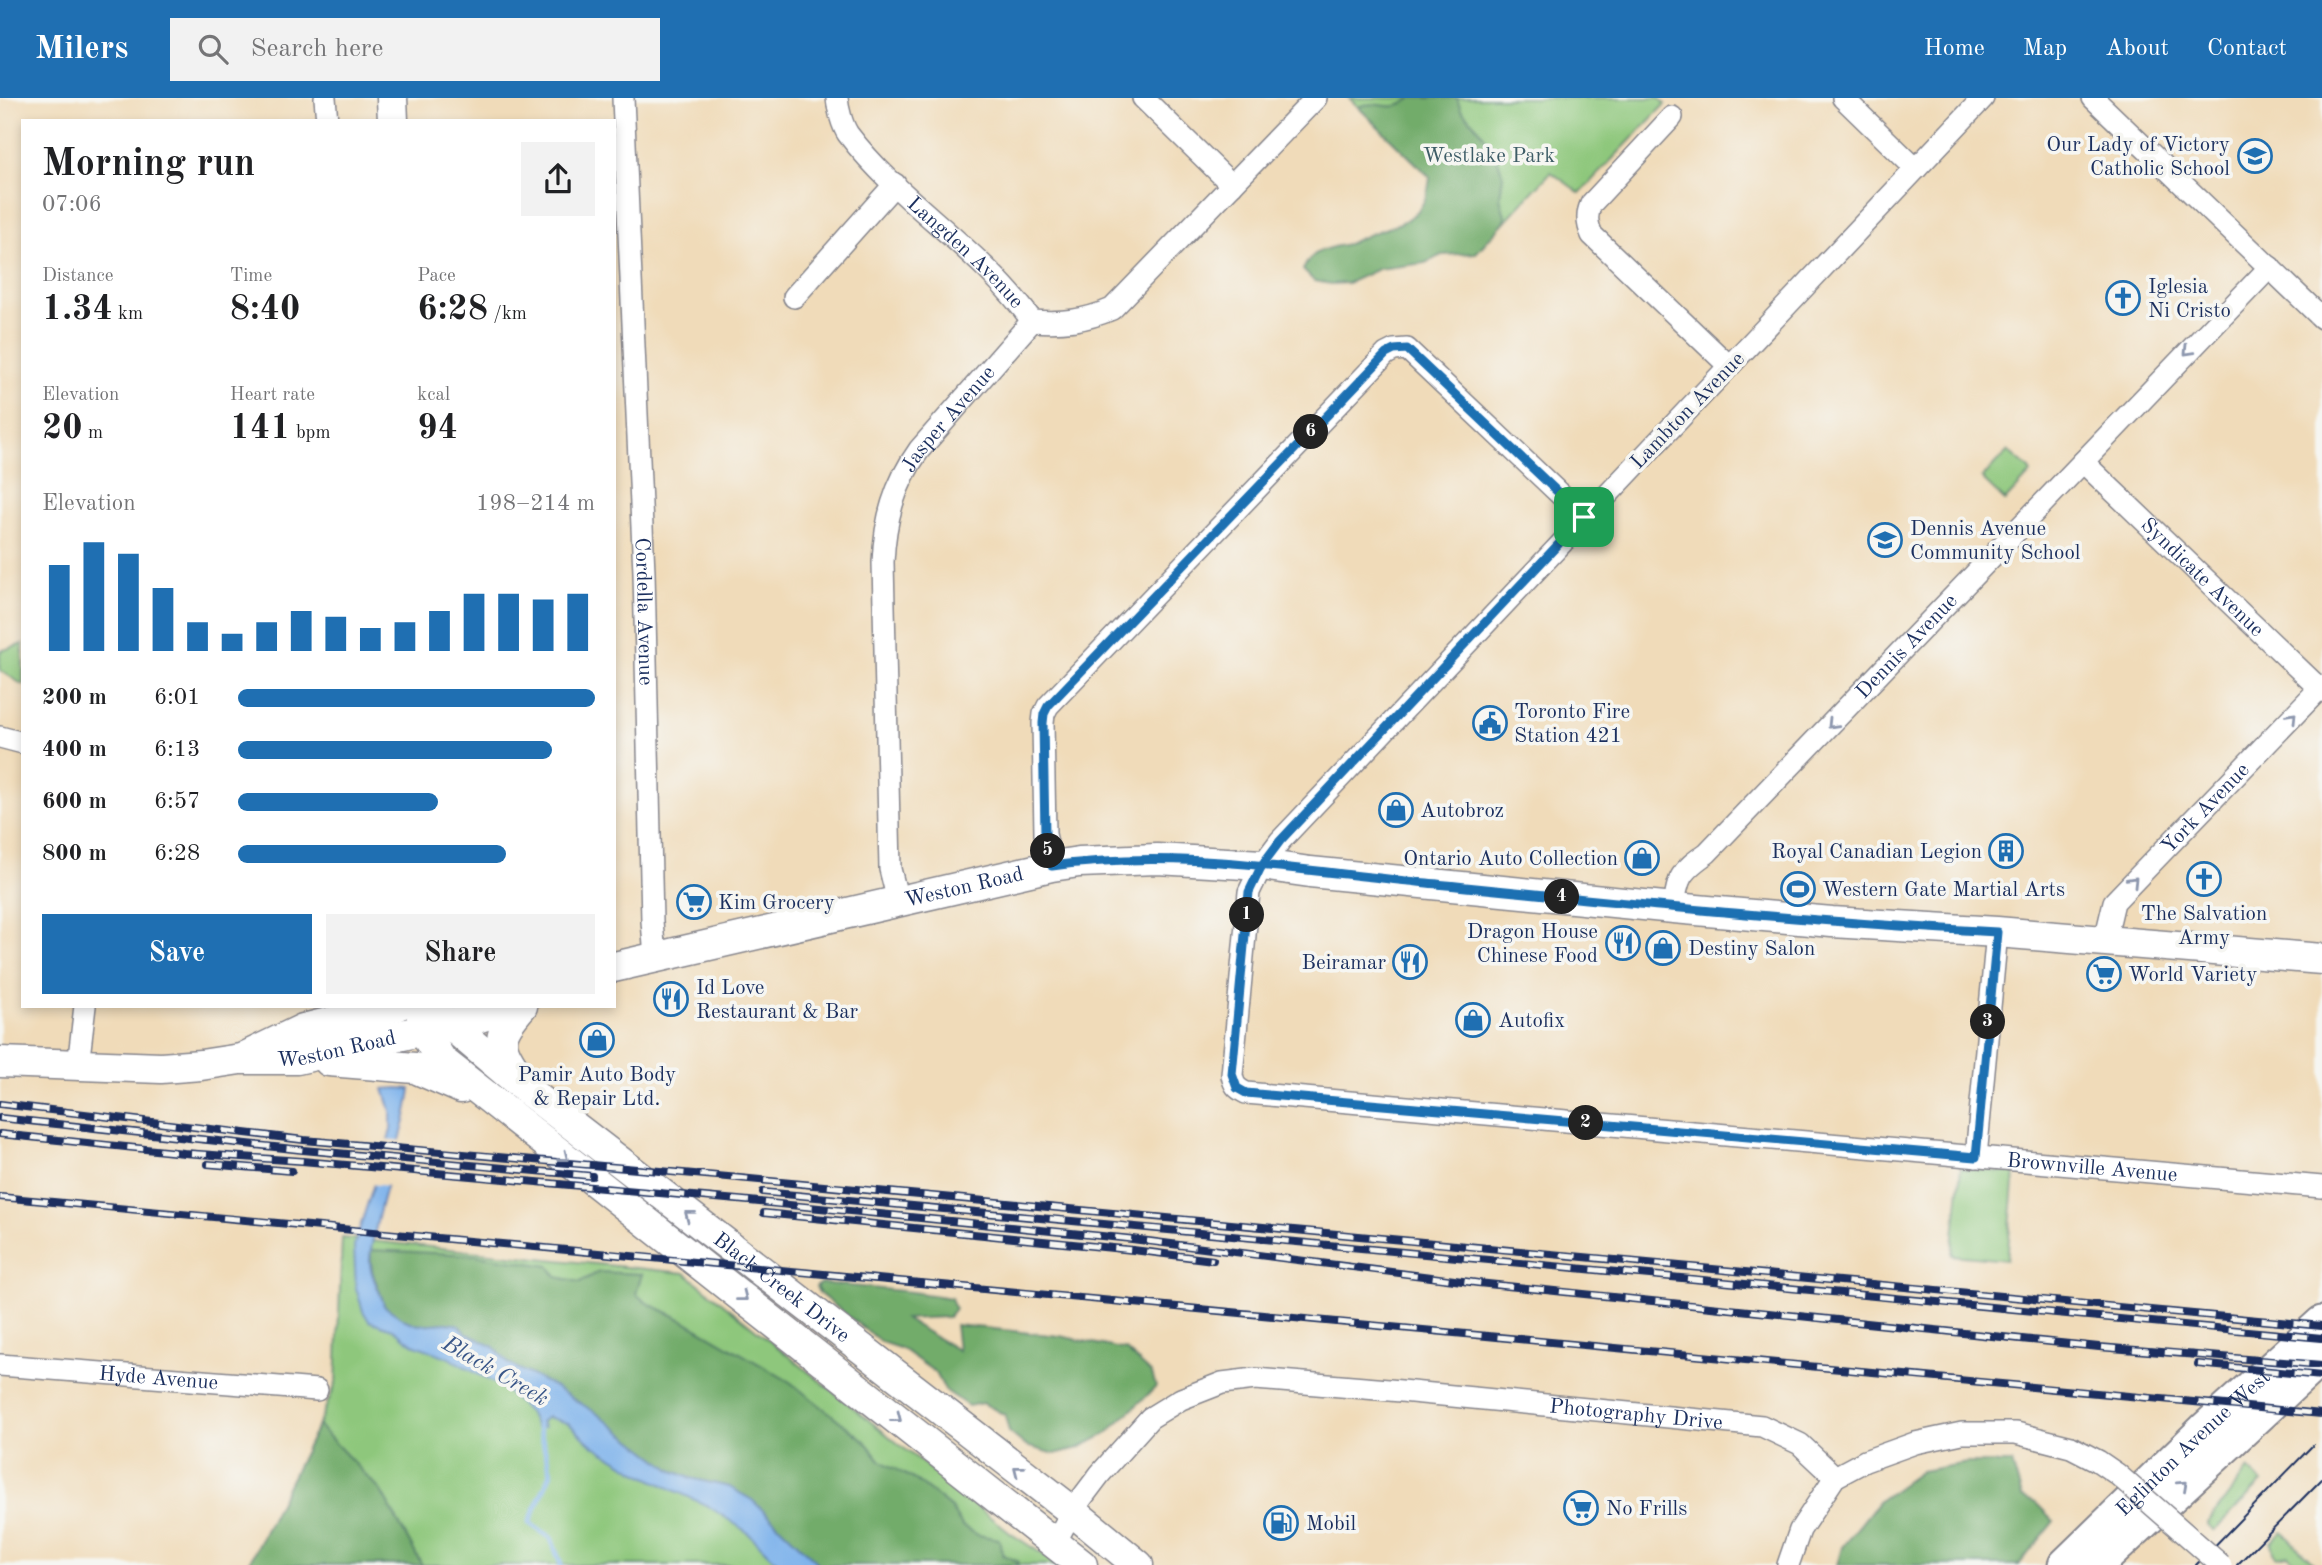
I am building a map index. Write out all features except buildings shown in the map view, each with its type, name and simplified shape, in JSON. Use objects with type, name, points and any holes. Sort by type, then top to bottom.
[{"type":"main road","points":[[392,98],[393,119]]},
{"type":"main road","name":"Weston Road","points":[[616,967],[1052,866],[1130,859],[1262,865],[1674,908],[2322,959]]},
{"type":"main road","name":"Weston Road","points":[[240,1059],[303,1029],[389,1008]]},
{"type":"main road","name":"Weston Road","points":[[0,1062],[161,1068],[240,1059],[297,1059],[433,1014],[477,1018],[506,1008]]},
{"type":"main road","points":[[520,1008],[503,1031],[501,1045],[505,1057],[531,1093]]},
{"type":"main road","name":"Black Creek Drive","points":[[433,1014],[1138,1565]]},
{"type":"main road","name":"Black Creek Drive","points":[[433,1014],[442,1061],[1082,1565]]},
{"type":"main road","points":[[297,1059],[415,1068],[452,1083],[510,1114]]},
{"type":"main road","name":"Eglinton Avenue West","points":[[2065,1565],[2204,1430],[2322,1323]]},
{"type":"main road","name":"Eglinton Avenue West","points":[[2096,1565],[2322,1357]]},
{"type":"street","points":[[325,98],[327,119]]},
{"type":"street","name":"Cordella Avenue","points":[[623,98],[619,127],[644,572],[650,869],[655,957]]},
{"type":"street","name":"Langden Avenue","points":[[838,98],[846,131],[895,184],[1010,293],[1032,321]]},
{"type":"street","points":[[1143,98],[1232,185]]},
{"type":"street","points":[[1032,321],[1059,323],[1090,318],[1112,309],[1316,98]]},
{"type":"street","points":[[1843,98],[1916,169]]},
{"type":"street","name":"Lambton Avenue","points":[[1237,1088],[1232,1074],[1249,892],[1262,865],[1280,841],[1983,98]]},
{"type":"street","points":[[2093,98],[2322,318]]},
{"type":"street","points":[[1672,117],[1591,204],[1587,223],[1592,235],[1729,366]]},
{"type":"street","name":"Langden Avenue","points":[[794,298],[895,184]]},
{"type":"street","name":"Dennis Avenue","points":[[1674,908],[1677,883],[1688,866],[1716,844],[2270,267]]},
{"type":"street","name":"Jasper Avenue","points":[[898,901],[890,869],[884,531],[893,497],[905,469],[1032,321]]},
{"type":"street","points":[[1052,866],[1045,822],[1043,723],[1048,706],[1386,354],[1407,349],[1584,517]]},
{"type":"street","name":"Syndicate Avenue","points":[[2083,462],[2321,688]]},
{"type":"street","name":"York Avenue","points":[[2105,940],[2114,902],[2321,688]]},
{"type":"street","points":[[0,737],[21,742]]},
{"type":"street","points":[[1976,1157],[1997,932]]},
{"type":"street","points":[[78,1066],[85,1008]]},
{"type":"street","name":"Brownville Avenue","points":[[1237,1088],[1246,1093],[2322,1187]]},
{"type":"street","name":"Hyde Avenue","points":[[0,1365],[317,1391]]},
{"type":"street","name":"Photography Drive","points":[[1055,1543],[1072,1511],[1100,1474],[1150,1418],[1194,1393],[1222,1383],[1255,1379],[1762,1426],[1800,1444],[1835,1477]]},
{"type":"street","points":[[1788,1565],[1800,1530],[1835,1477],[1865,1461],[1915,1443],[1962,1433],[1990,1432],[2016,1433],[2071,1447],[2098,1461],[2117,1474],[2221,1565]]},
{"type":"green space","name":"Westlake Park","points":[[1349,98],[1659,98],[1665,104],[1580,193],[1551,172],[1491,236]]},
{"type":"green space","points":[[1412,98],[1457,98],[1461,110],[1494,149],[1503,175],[1500,197],[1506,220],[1476,253],[1443,255],[1425,263],[1378,269],[1348,283],[1314,281],[1303,270],[1316,254],[1405,221],[1413,216],[1424,201],[1430,177],[1358,107],[1372,104],[1397,106]]},
{"type":"green space","points":[[2008,451],[2031,473],[2005,501],[1982,478]]},
{"type":"green space","points":[[21,645],[21,684],[0,670],[0,651]]},
{"type":"green space","points":[[1961,1168],[2015,1173],[2007,1260],[1952,1255]]},
{"type":"green space","points":[[342,1238],[685,1273],[1010,1533],[1059,1565],[248,1565],[336,1384]]},
{"type":"green space","points":[[371,1250],[476,1255],[549,1266],[557,1277],[580,1282],[599,1272],[642,1274],[636,1294],[647,1303],[683,1320],[790,1382],[864,1440],[881,1461],[917,1481],[951,1508],[962,1526],[978,1535],[999,1539],[1003,1555],[1019,1562],[1017,1565],[820,1565],[752,1500],[729,1487],[673,1471],[596,1413],[551,1385],[509,1364],[493,1347],[466,1333],[458,1325],[418,1325],[384,1306],[373,1273]]},
{"type":"green space","points":[[821,1283],[951,1298],[955,1309],[948,1317],[905,1319],[958,1350],[955,1325],[1060,1336],[1126,1350],[1152,1374],[1156,1387],[1106,1434],[1079,1448],[1055,1454],[1026,1446],[1009,1432],[1005,1415],[983,1403],[968,1406],[945,1390],[936,1373],[902,1349],[881,1342],[820,1294],[816,1287]]},
{"type":"green space","points":[[318,1425],[381,1491],[422,1565],[248,1565]]},
{"type":"green space","points":[[1967,1463],[2012,1463],[2022,1497],[2036,1503],[2054,1521],[2019,1565],[1837,1565],[1842,1547],[1879,1501],[1921,1471]]},
{"type":"green space","points":[[2248,1469],[2262,1482],[2214,1531],[2207,1524]]},
{"type":"green space","points":[[2282,1532],[2316,1565],[2298,1565],[2288,1555],[2277,1557],[2273,1553],[2271,1542]]},
{"type":"water","name":"Black Creek","points":[[384,1089],[411,1089],[370,1255],[372,1275],[384,1306],[418,1325],[458,1325],[466,1333],[494,1347],[509,1364],[551,1385],[596,1413],[673,1471],[729,1487],[752,1500],[820,1565],[780,1565],[747,1532],[708,1506],[642,1475],[592,1445],[568,1423],[547,1417],[541,1422],[544,1427],[536,1427],[530,1414],[503,1388],[447,1357],[413,1344],[393,1329],[369,1321],[356,1288],[354,1246],[391,1130],[391,1111]]},
{"type":"pier","points":[[384,1139],[404,1141],[390,1186],[369,1184]]},
{"type":"waterway","points":[[538,1424],[551,1473],[529,1523],[551,1538],[561,1565]]},
{"type":"tram line","points":[[2196,1565],[2313,1445]]},
{"type":"tram line","points":[[2237,1565],[2322,1479]]},
{"type":"railway","points":[[0,1104],[304,1140],[2322,1326]]},
{"type":"railway","points":[[0,1118],[303,1150],[592,1176]]},
{"type":"railway","points":[[0,1134],[184,1153],[749,1201],[1132,1239],[1478,1283],[2099,1347],[2322,1365]]},
{"type":"railway","points":[[208,1164],[292,1171]]},
{"type":"railway","points":[[763,1192],[2322,1338]]},
{"type":"railway","points":[[0,1197],[2322,1414]]},
{"type":"railway","points":[[764,1213],[1213,1260]]},
{"type":"railway","points":[[2198,1364],[2322,1376]]},
{"type":"place","name":"Our Lady of Victory Catholic School","points":[[2255,156]]},
{"type":"place","name":"Iglesia Ni Cristo","points":[[2123,298]]},
{"type":"place","name":"Dennis Avenue Community School","points":[[1885,540]]},
{"type":"place","name":"Toronto Fire Station 421","points":[[1490,723]]},
{"type":"place","name":"Autobroz","points":[[1396,810]]},
{"type":"place","name":"Royal Canadian Legion","points":[[2006,851]]},
{"type":"place","name":"Ontario Auto Collection","points":[[1642,858]]},
{"type":"place","name":"The Salvation Army","points":[[2204,879]]},
{"type":"place","name":"Western Gate Martial Arts","points":[[1798,889]]},
{"type":"place","name":"Kim Grocery","points":[[694,902]]},
{"type":"place","name":"Dragon House Chinese Food","points":[[1623,943]]},
{"type":"place","name":"Destiny Salon","points":[[1663,948]]},
{"type":"place","name":"Beiramar","points":[[1410,962]]},
{"type":"place","name":"World Variety","points":[[2104,974]]},
{"type":"place","name":"Id Love Restaurant & Bar","points":[[671,999]]},
{"type":"place","name":"Autofix","points":[[1473,1020]]},
{"type":"place","name":"Pamir Auto Body & Repair Ltd.","points":[[597,1040]]},
{"type":"place","name":"No Frills","points":[[1581,1508]]},
{"type":"place","name":"Mobil","points":[[1281,1523]]},
{"type":"route","points":[[1584,517],[1280,841],[1262,865],[1249,892],[1232,1074],[1237,1088],[1246,1093],[1976,1157],[1997,932],[1832,922],[1674,908],[1262,865],[1130,859],[1052,866],[1045,834],[1043,723],[1048,706],[1386,354],[1407,349],[1584,517]]}]
